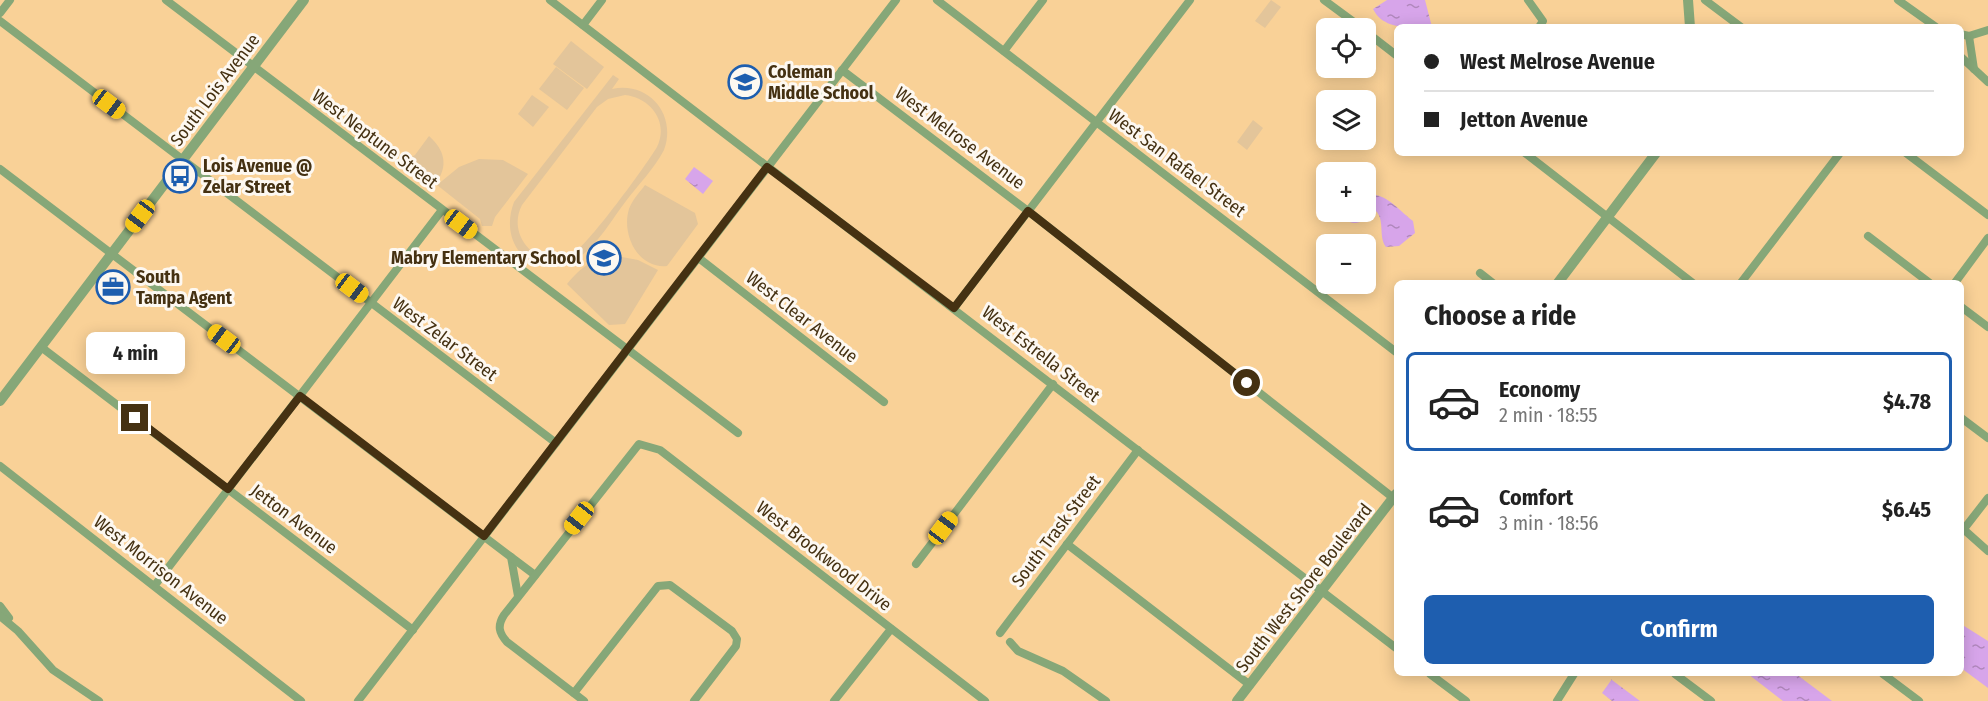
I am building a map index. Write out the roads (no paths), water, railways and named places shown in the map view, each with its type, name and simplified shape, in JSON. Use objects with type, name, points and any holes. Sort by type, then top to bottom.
[{"type":"street","points":[[0,13],[10,0]]},
{"type":"street","name":"West Neptune Street","points":[[166,0],[738,433]]},
{"type":"street","name":"South Lois Avenue","points":[[0,400],[304,0]]},
{"type":"street","name":"West Estrella Street","points":[[550,0],[1394,646]]},
{"type":"street","points":[[583,25],[602,0]]},
{"type":"street","points":[[358,701],[700,259],[767,167],[896,0]]},
{"type":"street","name":"West San Rafael Street","points":[[937,0],[1394,350]]},
{"type":"street","points":[[1004,51],[1043,0]]},
{"type":"street","points":[[954,308],[1190,0]]},
{"type":"street","points":[[1324,0],[1347,18]]},
{"type":"street","points":[[1528,0],[1543,21],[1541,24]]},
{"type":"street","points":[[1688,0],[1690,24]]},
{"type":"street","points":[[1705,0],[1736,24]]},
{"type":"street","points":[[1898,0],[1932,24]]},
{"type":"street","name":"West Zelar Street","points":[[0,21],[556,443]]},
{"type":"street","points":[[1974,70],[1965,35],[1988,30]]},
{"type":"street","points":[[1376,40],[1394,53]]},
{"type":"street","points":[[1964,61],[1988,82]]},
{"type":"street","name":"West Melrose Avenue","points":[[842,70],[1028,211],[1394,496]]},
{"type":"street","points":[[1529,156],[1689,280]]},
{"type":"street","points":[[1560,280],[1654,156]]},
{"type":"street","points":[[1743,280],[1838,156]]},
{"type":"street","points":[[1910,156],[1988,215]]},
{"type":"street","points":[[0,169],[535,574],[501,620],[500,634],[507,642],[584,701]]},
{"type":"street","points":[[154,585],[442,210]]},
{"type":"street","points":[[1868,236],[1926,280]]},
{"type":"street","points":[[1957,280],[1988,238]]},
{"type":"street","name":"West Clear Avenue","points":[[700,259],[884,402]]},
{"type":"street","points":[[1480,273],[1489,280]]},
{"type":"street","points":[[1964,309],[1988,327]]},
{"type":"street","name":"Jetton Avenue","points":[[41,346],[412,630]]},
{"type":"street","points":[[916,564],[1053,384]]},
{"type":"street","points":[[1964,420],[1988,438]]},
{"type":"street","name":"West Brookwood Drive","points":[[535,574],[639,444],[660,450],[980,700]]},
{"type":"street","name":"South Trask Street","points":[[1000,633],[1138,450]]},
{"type":"street","name":"West Morrison Avenue","points":[[0,466],[301,701]]},
{"type":"street","points":[[1964,528],[1988,498]]},
{"type":"street","name":"South West Shore Boulevard","points":[[1237,701],[1394,501]]},
{"type":"street","points":[[1964,532],[1988,551]]},
{"type":"street","points":[[1067,544],[1250,685]]},
{"type":"street","points":[[511,557],[518,596]]},
{"type":"street","points":[[574,693],[658,586],[670,585],[732,631],[736,639],[736,646],[693,701]]},
{"type":"street","points":[[0,606],[18,631],[53,670],[99,701]]},
{"type":"street","points":[[0,616],[18,631]]},
{"type":"street","points":[[834,701],[891,629]]},
{"type":"street","points":[[1010,642],[1018,651],[1063,671],[1101,699]]},
{"type":"street","points":[[1438,676],[1466,701]]},
{"type":"street","points":[[1557,701],[1573,676]]},
{"type":"street","points":[[1678,676],[1711,701]]},
{"type":"street","points":[[1886,676],[1919,701]]},
{"type":"water","points":[[1387,0],[1425,0],[1431,24],[1391,24],[1378,16],[1373,9]]},
{"type":"water","points":[[694,167],[713,181],[703,194],[685,179]]},
{"type":"water","points":[[1376,195],[1391,202],[1413,221],[1415,233],[1399,246],[1386,247],[1377,213]]},
{"type":"water","points":[[1964,626],[1988,641],[1988,688],[1964,670]]},
{"type":"water","points":[[1751,676],[1799,676],[1832,701],[1783,701]]},
{"type":"water","points":[[1612,679],[1640,701],[1612,701],[1602,693]]},
{"type":"place","name":"Coleman Middle School","points":[[745,82]]},
{"type":"place","name":"Lois Avenue @ Zelar Street","points":[[180,176]]},
{"type":"place","name":"Mabry Elementary School","points":[[604,258]]},
{"type":"place","name":"South Tampa Agent","points":[[113,287]]}]
